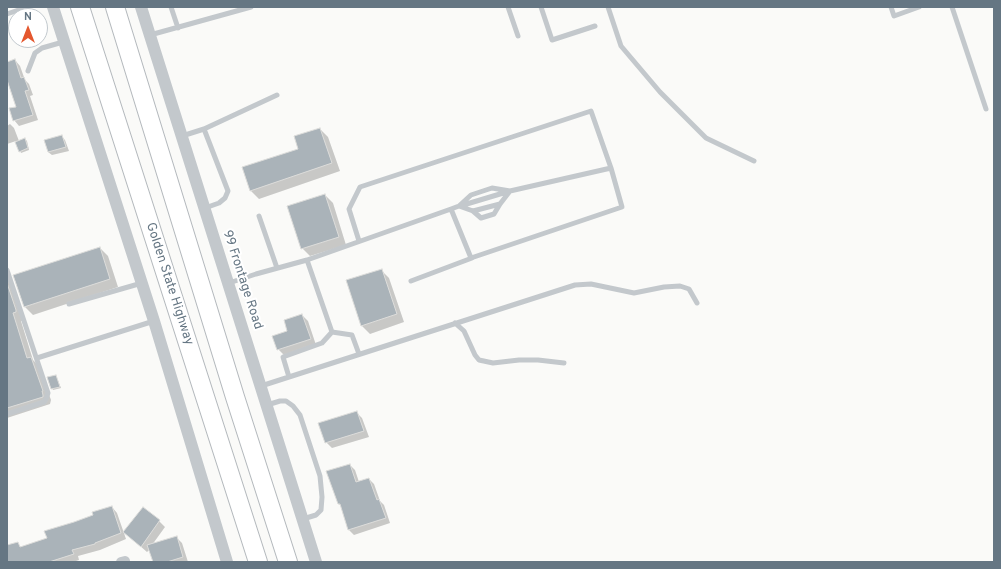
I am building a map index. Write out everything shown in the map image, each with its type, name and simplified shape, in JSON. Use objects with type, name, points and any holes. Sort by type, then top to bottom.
[{"type":"highway","name":"Golden State Highway","points":[[80,7],[258,562]]},
{"type":"highway","points":[[115,7],[233,390],[288,562]]},
{"type":"street","points":[[53,7],[142,283],[227,562]]},
{"type":"street","name":"99 Frontage Road","points":[[142,7],[316,562]]},
{"type":"lane","points":[[7,14],[28,7]]},
{"type":"lane","points":[[172,7],[178,28]]},
{"type":"lane","points":[[150,35],[251,7]]},
{"type":"lane","points":[[508,7],[518,36]]},
{"type":"lane","points":[[542,7],[552,40],[595,26]]},
{"type":"lane","points":[[608,7],[621,46],[660,92],[706,138],[754,161]]},
{"type":"lane","points":[[891,7],[894,16],[919,7]]},
{"type":"lane","points":[[952,7],[986,109]]},
{"type":"lane","points":[[28,71],[35,53],[42,48],[64,42]]},
{"type":"lane","points":[[182,136],[204,129],[277,95]]},
{"type":"lane","points":[[359,241],[349,209],[360,187],[591,111],[611,168],[622,207],[472,258],[411,281]]},
{"type":"lane","points":[[204,129],[228,191],[225,198],[219,203],[204,208]]},
{"type":"lane","points":[[229,283],[307,260],[451,209],[459,206],[471,195],[485,190],[492,188],[510,191],[611,168]]},
{"type":"lane","points":[[459,206],[473,211],[482,218],[494,214],[510,191]]},
{"type":"lane","points":[[473,211],[500,204]]},
{"type":"lane","points":[[451,209],[472,258]]},
{"type":"lane","points":[[259,216],[277,268]]},
{"type":"lane","points":[[307,260],[332,332]]},
{"type":"lane","points":[[7,270],[48,393],[44,402],[7,414]]},
{"type":"lane","points":[[69,304],[142,283]]},
{"type":"lane","points":[[260,386],[575,285],[591,284],[634,293],[664,287],[680,286],[689,289],[697,303]]},
{"type":"lane","points":[[37,358],[154,322]]},
{"type":"lane","points":[[455,323],[464,332],[475,356],[479,360],[493,363],[519,360],[538,360],[564,363]]},
{"type":"lane","points":[[332,332],[352,335],[359,354]]},
{"type":"lane","points":[[289,377],[283,357],[322,343],[332,332]]},
{"type":"lane","points":[[267,405],[280,401],[286,401],[293,406],[300,415],[320,476],[322,497],[321,510],[316,515],[303,519]]},
{"type":"building","points":[[15,59],[21,78],[24,77],[29,90],[25,91],[33,115],[13,121],[9,108],[16,107],[7,80],[7,62]]},
{"type":"building","points":[[320,128],[332,163],[250,191],[242,167],[298,149],[294,136]]},
{"type":"building","points":[[62,135],[66,147],[48,152],[44,140]]},
{"type":"building","points":[[25,138],[28,148],[19,152],[15,142]]},
{"type":"building","points":[[325,194],[339,237],[301,249],[287,206]]},
{"type":"building","points":[[100,247],[110,279],[24,307],[13,275]]},
{"type":"building","points":[[382,269],[397,314],[361,326],[346,280]]},
{"type":"building","points":[[7,283],[16,310],[16,312],[13,313],[27,358],[31,357],[43,391],[43,397],[7,408]]},
{"type":"building","points":[[302,314],[311,339],[277,350],[272,336],[287,331],[284,320]]},
{"type":"building","points":[[56,375],[60,387],[51,389],[47,377]]},
{"type":"building","points":[[357,411],[364,431],[325,443],[318,423]]},
{"type":"building","points":[[350,464],[356,482],[369,478],[377,500],[379,499],[386,518],[348,530],[340,504],[338,504],[326,471]]},
{"type":"building","points":[[112,506],[121,533],[95,544],[72,550],[74,554],[49,562],[7,562],[7,545],[18,542],[20,547],[47,538],[44,531],[74,522],[93,515],[92,512]]},
{"type":"building","points":[[143,507],[160,520],[141,547],[123,532]]},
{"type":"building","points":[[177,536],[183,557],[167,562],[153,562],[147,545]]}]
